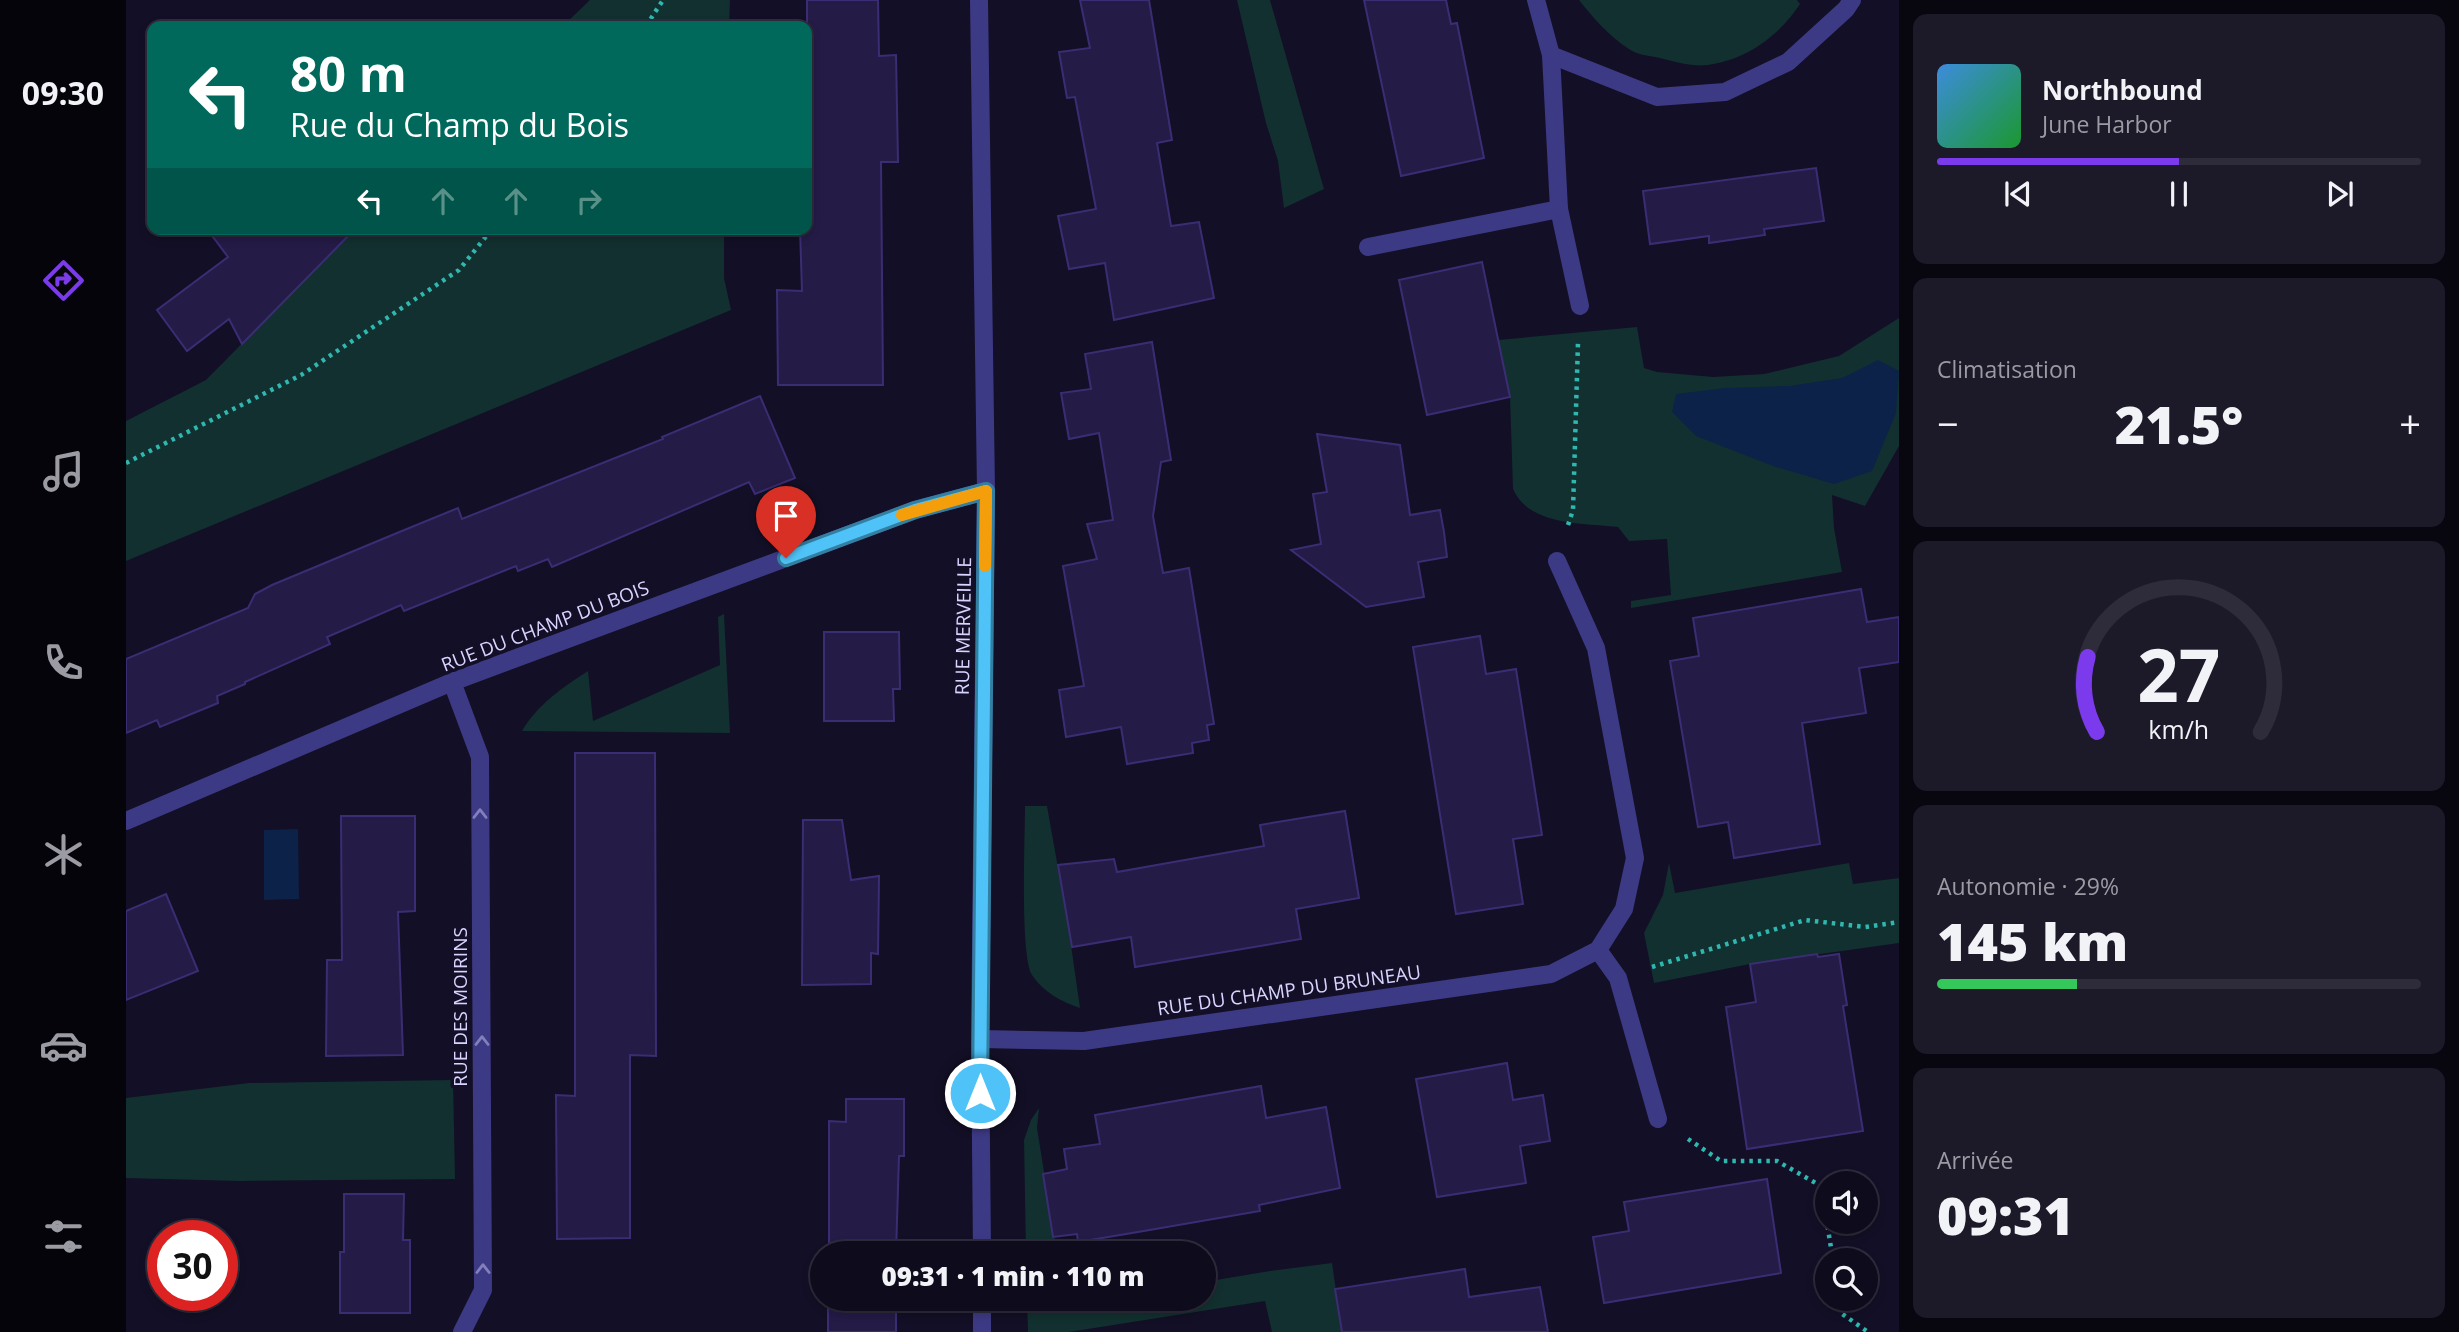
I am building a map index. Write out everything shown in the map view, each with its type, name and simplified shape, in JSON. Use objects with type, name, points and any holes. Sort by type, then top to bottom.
[{"type":"street","name":"RUE MERVEILLE","points":[[979,0],[986,491],[980,1039],[982,1241]]},
{"type":"street","points":[[1536,0],[1551,55],[1559,209],[1580,306]]},
{"type":"street","points":[[1551,55],[1657,97],[1725,92],[1788,62],[1853,0]]},
{"type":"street","points":[[1368,247],[1559,209]]},
{"type":"street","name":"RUE DU CHAMP DU BOIS","points":[[126,821],[452,682],[915,510],[986,491]]},
{"type":"street","points":[[1557,561],[1595,648],[1636,858],[1624,909],[1598,950],[1618,978],[1658,1119]]},
{"type":"street","name":"RUE DES MOIRINS","points":[[452,682],[480,757],[483,1290],[462,1332]]},
{"type":"street","name":"RUE DU CHAMP DU BRUNEAU","points":[[980,1039],[1084,1041],[1551,974],[1598,950]]},
{"type":"street","points":[[982,1311],[982,1332]]},
{"type":"path","points":[[649,21],[663,0]]},
{"type":"path","points":[[126,463],[302,375],[459,270],[487,235]]},
{"type":"path","points":[[1557,561],[1573,510],[1580,306]]},
{"type":"path","points":[[1618,978],[1805,920],[1865,927],[1899,922]]},
{"type":"path","points":[[1658,1119],[1721,1161],[1777,1161],[1821,1186],[1831,1248]]},
{"type":"path","points":[[1841,1311],[1868,1332]]},
{"type":"green space","points":[[590,0],[730,0],[729,21],[568,21]]},
{"type":"green space","points":[[1237,0],[1270,0],[1324,189],[1284,208],[1278,161],[1266,123]]},
{"type":"green space","points":[[1579,0],[1797,0],[1800,4],[1783,26],[1749,52],[1722,62],[1690,65],[1632,51],[1608,33]]},
{"type":"green space","points":[[349,235],[724,235],[724,278],[731,310],[126,561],[126,421],[206,380]]},
{"type":"green space","points":[[1899,318],[1899,446],[1865,506],[1832,495],[1834,528],[1842,572],[1631,608],[1631,601],[1671,595],[1667,539],[1629,541],[1618,527],[1574,523],[1544,516],[1531,510],[1513,489],[1510,397],[1498,340],[1637,327],[1644,368],[1657,372],[1713,377],[1764,374],[1839,356]]},
{"type":"green space","points":[[724,614],[730,733],[522,731],[543,705],[588,671],[593,721],[720,665],[718,617]]},
{"type":"green space","points":[[1025,806],[1047,806],[1080,1008],[1047,991],[1032,975],[1028,963],[1025,921]]},
{"type":"green space","points":[[1669,863],[1675,893],[1849,863],[1853,884],[1899,878],[1899,943],[1750,964],[1654,983],[1644,933],[1663,895]]},
{"type":"green space","points":[[453,1080],[455,1179],[240,1181],[126,1178],[126,1098],[249,1083]]},
{"type":"green space","points":[[1039,1108],[1037,1128],[1055,1241],[1026,1241],[1024,1140],[1031,1120]]},
{"type":"green space","points":[[1332,1263],[1342,1332],[1272,1332],[1265,1301],[1216,1309],[1216,1280]]},
{"type":"green space","points":[[1027,1311],[1202,1311],[1069,1332],[1028,1332]]},
{"type":"water","points":[[1878,360],[1899,371],[1896,413],[1872,471],[1834,484],[1773,466],[1696,436],[1672,412],[1676,394],[1725,388],[1789,386],[1842,378]]},
{"type":"water","points":[[298,829],[299,899],[264,900],[264,830]]},
{"type":"building","points":[[807,0],[878,0],[879,56],[896,55],[898,162],[881,162],[883,385],[778,385],[777,290],[802,291],[800,235],[812,235],[812,21],[807,21]]},
{"type":"building","points":[[1080,0],[1149,0],[1172,140],[1157,143],[1171,226],[1199,222],[1214,298],[1114,320],[1105,263],[1069,269],[1058,216],[1096,209],[1075,97],[1067,98],[1059,52],[1090,48]]},
{"type":"building","points":[[1364,0],[1446,0],[1451,24],[1457,23],[1484,158],[1401,176]]},
{"type":"building","points":[[1816,168],[1824,221],[1764,229],[1765,235],[1709,243],[1709,236],[1650,244],[1643,191]]},
{"type":"building","points":[[212,235],[349,235],[242,344],[229,319],[187,351],[157,310],[228,257]]},
{"type":"building","points":[[1482,262],[1510,397],[1427,415],[1399,280]]},
{"type":"building","points":[[1152,342],[1171,460],[1161,462],[1153,516],[1163,573],[1189,568],[1214,724],[1207,725],[1209,740],[1192,743],[1193,753],[1127,764],[1121,727],[1066,737],[1059,690],[1084,686],[1063,566],[1097,559],[1087,524],[1113,520],[1099,433],[1069,439],[1061,393],[1091,389],[1085,354]]},
{"type":"building","points":[[760,396],[795,478],[755,494],[749,482],[552,567],[548,559],[518,571],[516,566],[404,611],[401,605],[327,637],[330,644],[217,696],[218,703],[160,727],[157,720],[126,733],[126,659],[248,608],[255,594],[272,585],[397,533],[458,508],[462,519],[663,439],[662,437]]},
{"type":"building","points":[[1317,434],[1400,445],[1410,515],[1440,510],[1444,532],[1447,557],[1418,562],[1424,597],[1366,607],[1291,550],[1321,544],[1313,494],[1327,492]]},
{"type":"building","points":[[1861,589],[1867,622],[1899,617],[1899,662],[1859,668],[1866,713],[1802,723],[1820,844],[1734,858],[1728,822],[1698,827],[1670,661],[1699,656],[1693,618]]},
{"type":"building","points":[[824,632],[899,632],[900,689],[893,689],[894,721],[824,721]]},
{"type":"building","points":[[1480,636],[1486,674],[1516,669],[1542,835],[1513,839],[1523,904],[1456,914],[1413,647]]},
{"type":"building","points":[[575,753],[655,753],[656,1056],[630,1055],[630,1238],[557,1239],[556,1095],[575,1096]]},
{"type":"building","points":[[1345,811],[1359,898],[1296,909],[1301,939],[1135,967],[1131,937],[1072,947],[1058,865],[1114,859],[1117,872],[1264,846],[1260,825]]},
{"type":"building","points":[[341,816],[415,816],[415,911],[398,912],[403,1055],[326,1056],[327,960],[342,960]]},
{"type":"building","points":[[803,820],[842,820],[851,880],[879,876],[878,954],[871,953],[871,984],[802,985]]},
{"type":"building","points":[[166,894],[198,971],[126,1000],[126,911]]},
{"type":"building","points":[[1817,954],[1818,957],[1839,954],[1847,1005],[1843,1006],[1863,1131],[1747,1149],[1726,1007],[1756,1002],[1750,964]]},
{"type":"building","points":[[1507,1063],[1513,1100],[1543,1095],[1550,1141],[1520,1146],[1526,1183],[1437,1197],[1416,1079]]},
{"type":"building","points":[[1261,1086],[1266,1118],[1326,1107],[1340,1188],[1259,1205],[1260,1211],[1138,1232],[1084,1241],[1078,1241],[1077,1234],[1053,1237],[1043,1174],[1067,1169],[1064,1149],[1100,1144],[1095,1115]]},
{"type":"building","points":[[846,1099],[904,1099],[904,1156],[899,1156],[896,1241],[829,1241],[829,1121],[846,1122]]},
{"type":"building","points":[[1767,1179],[1781,1273],[1604,1303],[1593,1237],[1629,1231],[1624,1202]]},
{"type":"building","points":[[344,1194],[404,1194],[403,1240],[410,1240],[410,1313],[340,1313]]},
{"type":"building","points":[[1465,1269],[1469,1297],[1540,1287],[1548,1332],[1342,1332],[1335,1289]]},
{"type":"building","points":[[828,1311],[896,1311],[896,1332],[828,1332]]},
{"type":"slow traffic","points":[[902,515],[986,491],[985,566]]},
{"type":"route","points":[[786,558],[915,510],[986,491],[980,1093]]}]
